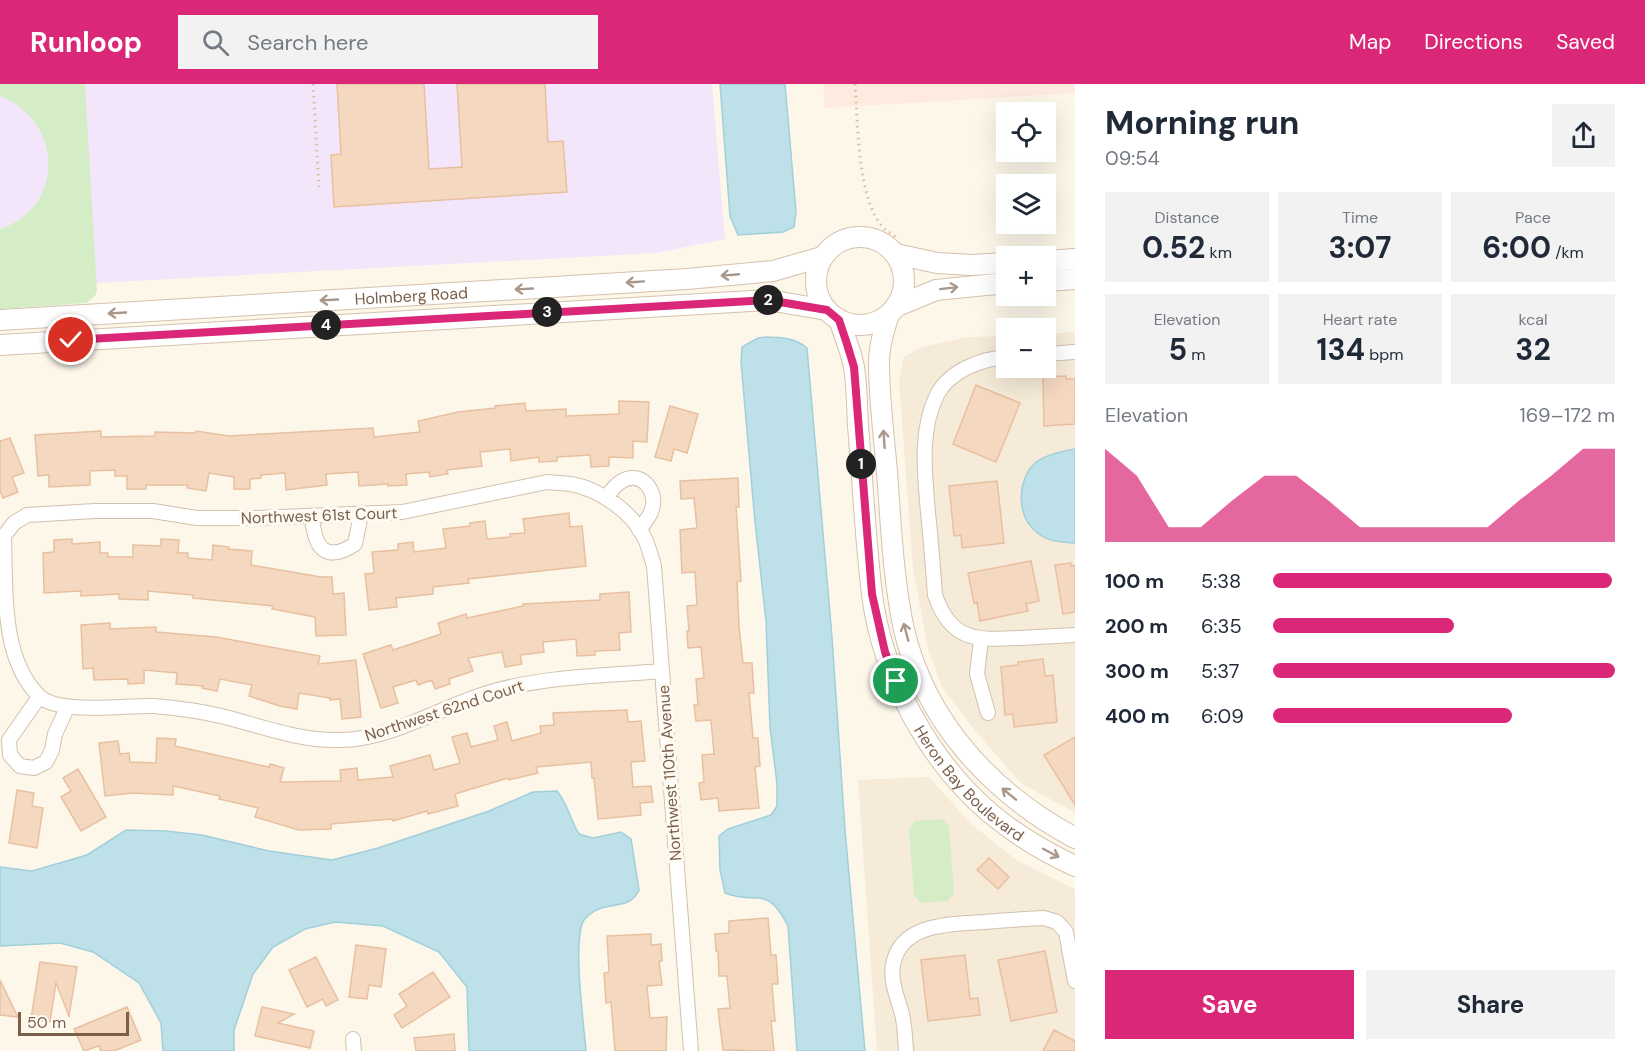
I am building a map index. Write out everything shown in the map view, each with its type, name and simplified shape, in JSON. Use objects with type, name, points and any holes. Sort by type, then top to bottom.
[{"type":"street","points":[[996,264],[937,263],[879,241],[858,236],[844,239],[832,246],[822,257],[815,284],[819,298],[833,315],[859,325],[880,320],[892,311],[936,290],[996,284]]},
{"type":"street","points":[[892,311],[901,298],[904,287],[899,248]]},
{"type":"street","name":"Holmberg Road","points":[[0,320],[687,279],[773,271],[822,257]]},
{"type":"street","points":[[1056,260],[1075,259]]},
{"type":"street","points":[[1056,280],[1075,279]]},
{"type":"street","name":"Holmberg Road","points":[[0,345],[768,300],[833,315]]},
{"type":"street","name":"Heron Bay Boulevard","points":[[892,311],[882,338],[879,362],[897,590],[905,632],[915,662],[930,695],[952,733],[979,767],[1046,822],[1075,838]]},
{"type":"street","name":"Heron Bay Boulevard","points":[[833,315],[854,367],[872,594],[885,652],[896,681],[928,740],[971,795],[990,813],[1026,840],[1075,866]]},
{"type":"street","points":[[1056,353],[1075,352]]},
{"type":"street","points":[[996,360],[974,365],[957,373],[937,394],[930,413],[925,450],[935,595],[941,612],[950,624],[965,635],[981,639],[1075,635]]},
{"type":"street","points":[[606,498],[622,480],[631,477],[645,482],[650,487],[653,501],[648,519],[639,530]]},
{"type":"street","name":"Northwest 61st Court","points":[[45,700],[26,680],[14,656],[8,630],[4,536],[14,523],[27,515],[95,511],[153,511],[197,518],[256,518],[402,512],[547,482],[571,484],[591,490],[618,507]]},
{"type":"street","name":"Northwest 110th Avenue","points":[[618,507],[645,538],[654,566],[691,1051]]},
{"type":"street","points":[[312,516],[314,534],[320,548],[333,553],[343,551],[355,544],[361,514]]},
{"type":"street","points":[[981,639],[977,675],[988,713]]},
{"type":"street","name":"Northwest 62nd Court","points":[[45,700],[67,708],[135,705],[183,708],[297,738],[342,741],[377,735],[488,692],[523,683],[662,671]]},
{"type":"street","points":[[45,700],[9,740],[10,755],[20,766],[34,768],[46,762],[67,708]]},
{"type":"street","points":[[906,1051],[902,1013],[893,987],[893,966],[897,950],[908,938],[927,928],[1044,918],[1057,922],[1066,932],[1075,981]]},
{"type":"path","points":[[313,84],[319,187]]},
{"type":"path","points":[[855,84],[861,167],[867,193],[882,227],[899,248]]},
{"type":"shaded area","points":[[0,84],[712,84],[725,239],[657,253],[96,283],[0,299]]},
{"type":"shaded area","points":[[823,84],[1075,84],[1075,93],[825,108]]},
{"type":"shaded area","points":[[1075,332],[1075,813],[1021,783],[977,733],[943,689],[928,649],[913,568],[899,381],[904,357],[921,347],[968,337],[996,336],[996,378],[1056,378],[1056,333]]},
{"type":"shaded area","points":[[929,777],[971,824],[1018,861],[1075,889],[1075,1051],[877,1051],[858,780]]},
{"type":"green space","points":[[0,84],[85,84],[97,291],[95,296],[86,303],[0,309],[0,229],[22,218],[37,203],[46,184],[48,164],[45,143],[36,124],[21,108],[0,96]]},
{"type":"green space","points":[[942,819],[949,826],[954,893],[948,901],[921,903],[914,895],[909,829],[915,821]]},
{"type":"water","points":[[720,84],[785,84],[796,212],[794,227],[783,232],[738,235],[730,216]]},
{"type":"water","points":[[758,338],[793,340],[807,348],[865,1051],[797,1051],[788,926],[774,905],[767,900],[725,893],[720,870],[719,836],[728,829],[771,815],[777,806],[777,784],[770,727],[766,621],[741,362],[742,347]]},
{"type":"water","points":[[1075,449],[1075,543],[1061,542],[1043,537],[1031,527],[1023,509],[1022,489],[1024,479],[1035,463],[1060,452]]},
{"type":"water","points":[[557,791],[579,834],[593,838],[621,832],[631,839],[639,890],[631,900],[597,910],[584,920],[579,945],[579,963],[586,1051],[469,1051],[467,987],[439,952],[383,926],[335,922],[305,929],[273,947],[253,974],[234,1030],[234,1051],[163,1051],[161,1023],[139,983],[93,952],[60,943],[0,946],[0,867],[32,871],[87,855],[126,830],[202,835],[269,851],[332,860],[378,848],[489,811],[533,792]]},
{"type":"building","points":[[337,84],[424,84],[429,169],[462,167],[457,84],[545,84],[548,142],[563,141],[567,192],[334,207],[331,155],[341,154]]},
{"type":"building","points":[[1056,376],[1075,379],[1075,424],[1044,426],[1043,378]]},
{"type":"building","points":[[976,385],[1020,403],[996,462],[953,444]]},
{"type":"building","points":[[619,401],[649,402],[647,442],[633,441],[633,458],[609,457],[609,466],[591,467],[590,455],[557,457],[557,461],[539,462],[539,457],[511,461],[510,449],[480,452],[482,466],[447,470],[448,474],[430,477],[429,472],[406,474],[407,485],[359,486],[358,472],[326,474],[327,485],[286,490],[285,473],[261,475],[261,478],[250,479],[250,489],[234,489],[234,477],[209,473],[206,491],[187,488],[188,485],[146,485],[146,489],[127,489],[127,476],[115,476],[115,470],[90,471],[90,485],[49,487],[49,475],[38,476],[35,435],[101,431],[101,437],[155,436],[155,432],[196,433],[196,431],[229,436],[373,428],[374,437],[420,432],[418,421],[458,412],[496,408],[495,406],[525,403],[526,411],[566,409],[566,416],[619,414]]},
{"type":"building","points":[[670,406],[698,414],[687,453],[674,449],[671,461],[655,457]]},
{"type":"building","points":[[10,438],[24,473],[12,477],[18,492],[3,498],[0,491],[0,441]]},
{"type":"building","points":[[738,478],[739,507],[736,507],[741,581],[737,582],[739,626],[743,663],[752,663],[754,693],[749,693],[753,738],[758,738],[760,766],[755,767],[759,808],[719,811],[718,798],[701,800],[699,783],[704,782],[702,755],[714,754],[711,720],[696,721],[694,705],[698,705],[696,679],[704,678],[701,647],[688,648],[687,606],[697,605],[695,572],[682,573],[680,530],[697,528],[694,498],[681,499],[680,481]]},
{"type":"building","points":[[997,481],[1004,543],[962,548],[961,535],[954,536],[949,486]]},
{"type":"building","points":[[569,513],[570,527],[582,526],[586,566],[468,579],[469,583],[433,587],[433,594],[396,598],[397,607],[369,610],[365,574],[374,573],[372,552],[398,550],[398,544],[413,542],[414,552],[446,548],[443,529],[470,526],[470,523],[485,521],[487,539],[510,537],[510,534],[525,533],[523,519]]},
{"type":"building","points":[[72,539],[72,544],[100,542],[100,553],[108,553],[108,557],[133,557],[133,545],[161,546],[161,539],[179,540],[178,553],[188,553],[188,558],[212,560],[213,545],[229,547],[228,549],[252,551],[251,565],[332,577],[333,594],[344,593],[346,635],[316,636],[315,617],[272,609],[273,606],[148,591],[148,600],[119,599],[119,594],[81,596],[81,591],[44,593],[43,553],[54,552],[54,540]]},
{"type":"building","points":[[1031,561],[1039,601],[1026,604],[1028,611],[980,621],[968,573]]},
{"type":"building","points":[[1071,563],[1071,566],[1075,565],[1075,612],[1063,614],[1055,565]]},
{"type":"building","points":[[629,592],[631,632],[619,633],[620,650],[595,651],[595,655],[577,656],[576,639],[543,642],[544,652],[520,655],[522,664],[505,667],[502,652],[468,658],[473,671],[449,679],[450,684],[435,689],[432,680],[418,685],[416,680],[393,687],[398,703],[381,708],[363,654],[391,645],[393,650],[441,634],[438,623],[466,614],[467,618],[523,606],[523,604],[600,600],[600,594]]},
{"type":"building","points":[[110,623],[110,629],[156,627],[156,632],[216,637],[320,656],[318,664],[356,660],[361,717],[342,719],[340,699],[330,700],[330,698],[299,693],[297,709],[249,696],[252,685],[220,679],[217,691],[202,688],[203,686],[176,684],[177,673],[144,670],[144,683],[128,684],[128,679],[94,680],[93,668],[83,669],[81,625]]},
{"type":"building","points":[[1043,659],[1045,676],[1053,675],[1057,722],[1014,727],[1013,714],[1005,715],[1001,667]]},
{"type":"building","points":[[627,710],[628,722],[641,721],[645,761],[631,762],[633,787],[651,786],[653,802],[640,803],[641,815],[598,819],[591,762],[536,767],[538,773],[509,780],[508,778],[455,794],[458,806],[428,814],[427,811],[393,821],[392,819],[331,824],[331,829],[299,830],[255,817],[258,808],[219,799],[220,796],[173,786],[173,795],[132,793],[105,796],[99,743],[118,741],[120,754],[129,753],[130,762],[156,763],[157,738],[176,739],[175,746],[269,767],[270,764],[284,768],[280,782],[341,781],[340,770],[357,768],[358,780],[393,777],[390,766],[430,755],[434,770],[460,763],[452,737],[467,733],[471,747],[498,740],[494,726],[507,722],[512,741],[541,733],[540,726],[554,725],[553,713]]},
{"type":"building","points":[[1075,737],[1075,805],[1044,755]]},
{"type":"building","points":[[78,769],[106,817],[81,831],[61,797],[71,791],[63,778]]},
{"type":"building","points":[[17,790],[34,793],[32,806],[43,808],[37,848],[9,843]]},
{"type":"building","points":[[989,858],[1009,877],[998,889],[977,870]]},
{"type":"building","points":[[768,918],[771,955],[776,955],[778,984],[772,984],[775,1021],[771,1021],[774,1051],[723,1050],[718,1009],[730,1008],[727,976],[719,976],[715,934],[729,933],[729,921]]},
{"type":"building","points":[[651,934],[651,945],[661,944],[662,961],[659,961],[662,985],[647,986],[650,1018],[667,1017],[666,1051],[615,1051],[611,1002],[606,1003],[604,973],[609,972],[607,936]]},
{"type":"building","points":[[356,945],[386,949],[381,987],[369,985],[367,999],[349,997]]},
{"type":"building","points":[[1045,951],[1057,1012],[1011,1021],[998,960]]},
{"type":"building","points":[[965,955],[970,999],[978,998],[980,1015],[928,1021],[921,960]]},
{"type":"building","points":[[316,957],[338,1000],[326,1006],[323,999],[307,1007],[289,970]]},
{"type":"building","points":[[40,962],[77,967],[69,1016],[56,983],[50,1022],[31,1019]]},
{"type":"building","points":[[433,972],[450,997],[402,1028],[394,1015],[407,1006],[399,994]]},
{"type":"building","points":[[0,980],[18,1017],[0,1015]]},
{"type":"building","points":[[127,1007],[141,1040],[114,1051],[101,1051],[99,1046],[84,1051],[74,1029]]},
{"type":"building","points":[[262,1007],[294,1014],[278,1023],[314,1031],[310,1048],[255,1036]]},
{"type":"building","points":[[1054,1030],[1075,1041],[1075,1051],[1043,1051]]},
{"type":"building","points":[[454,1034],[455,1051],[416,1051],[414,1038]]},
{"type":"route","points":[[71,340],[768,300],[827,310],[839,320],[854,367],[872,594],[876,620],[896,681]]}]
